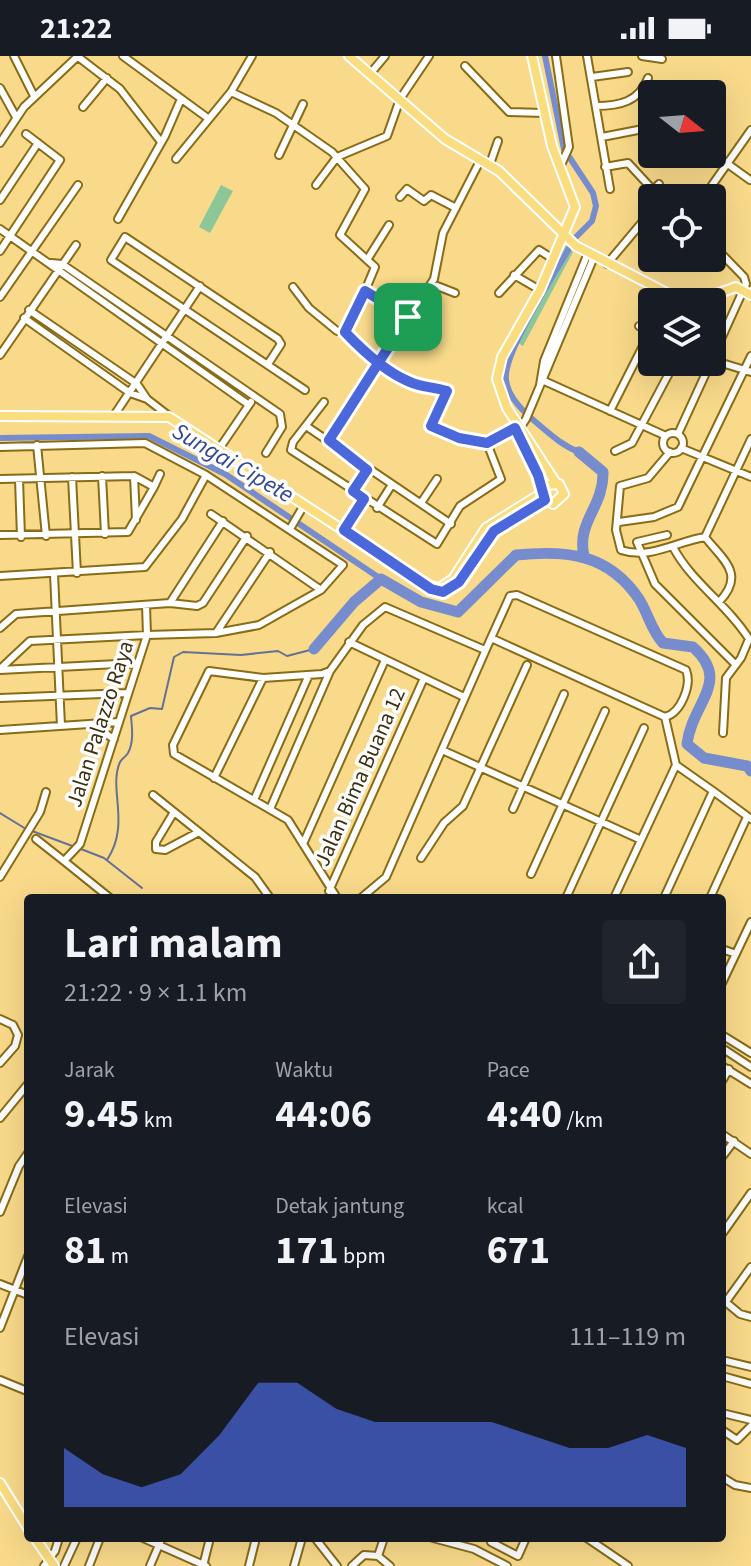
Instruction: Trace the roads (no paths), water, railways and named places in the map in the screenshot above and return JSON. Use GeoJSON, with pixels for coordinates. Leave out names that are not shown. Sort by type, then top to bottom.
{"type":"FeatureCollection","features":[{"type":"Feature","properties":{"kind":"main road"},"geometry":{"type":"LineString","coordinates":[[349,56],[445,139],[485,161],[576,246],[656,288]]}},
{"type":"Feature","properties":{"kind":"main road"},"geometry":{"type":"LineString","coordinates":[[520,424],[544,494],[553,504],[561,500],[564,491],[499,391],[497,373],[502,357],[566,237],[575,205],[563,160],[552,146],[532,56]]}},
{"type":"Feature","properties":{"kind":"main road"},"geometry":{"type":"LineString","coordinates":[[726,290],[748,292]]}},
{"type":"Feature","properties":{"kind":"main road"},"geometry":{"type":"LineString","coordinates":[[0,416],[115,414],[169,417],[302,509],[344,530],[426,585],[439,588],[448,584],[486,528],[544,494],[548,484],[556,483]]}},
{"type":"Feature","properties":{"kind":"main road"},"geometry":{"type":"LineString","coordinates":[[0,1483],[24,1522]]}},
{"type":"Feature","properties":{"kind":"main road"},"geometry":{"type":"LineString","coordinates":[[37,1542],[49,1564]]}},
{"type":"Feature","properties":{"kind":"street"},"geometry":{"type":"LineString","coordinates":[[14,56],[34,96]]}},
{"type":"Feature","properties":{"kind":"street"},"geometry":{"type":"LineString","coordinates":[[0,142],[34,96],[78,56],[120,89],[161,142]]}},
{"type":"Feature","properties":{"kind":"street"},"geometry":{"type":"LineString","coordinates":[[123,56],[209,119]]}},
{"type":"Feature","properties":{"kind":"street"},"geometry":{"type":"LineString","coordinates":[[176,159],[231,92],[252,56]]}},
{"type":"Feature","properties":{"kind":"street"},"geometry":{"type":"LineString","coordinates":[[370,74],[385,56]]}},
{"type":"Feature","properties":{"kind":"street"},"geometry":{"type":"LineString","coordinates":[[316,185],[337,157],[387,136],[400,99],[429,56]]}},
{"type":"Feature","properties":{"kind":"street"},"geometry":{"type":"LineString","coordinates":[[556,56],[569,147],[563,160]]}},
{"type":"Feature","properties":{"kind":"street"},"geometry":{"type":"LineString","coordinates":[[587,56],[610,189]]}},
{"type":"Feature","properties":{"kind":"street"},"geometry":{"type":"LineString","coordinates":[[642,56],[662,59]]}},
{"type":"Feature","properties":{"kind":"street"},"geometry":{"type":"LineString","coordinates":[[465,66],[509,112],[544,113]]}},
{"type":"Feature","properties":{"kind":"street"},"geometry":{"type":"LineString","coordinates":[[592,77],[628,72]]}},
{"type":"Feature","properties":{"kind":"street"},"geometry":{"type":"LineString","coordinates":[[83,107],[107,78]]}},
{"type":"Feature","properties":{"kind":"street"},"geometry":{"type":"LineString","coordinates":[[596,106],[614,106],[633,99],[642,91],[648,78]]}},
{"type":"Feature","properties":{"kind":"street"},"geometry":{"type":"LineString","coordinates":[[0,88],[16,117]]}},
{"type":"Feature","properties":{"kind":"street"},"geometry":{"type":"LineString","coordinates":[[231,92],[270,110],[337,157],[365,189],[340,235],[375,268],[345,331]]}},
{"type":"Feature","properties":{"kind":"street"},"geometry":{"type":"LineString","coordinates":[[118,219],[181,99]]}},
{"type":"Feature","properties":{"kind":"street"},"geometry":{"type":"LineString","coordinates":[[279,155],[295,128],[303,104]]}},
{"type":"Feature","properties":{"kind":"street"},"geometry":{"type":"LineString","coordinates":[[602,137],[638,130]]}},
{"type":"Feature","properties":{"kind":"street"},"geometry":{"type":"LineString","coordinates":[[726,161],[751,130]]}},
{"type":"Feature","properties":{"kind":"street"},"geometry":{"type":"LineString","coordinates":[[0,251],[60,160],[26,134]]}},
{"type":"Feature","properties":{"kind":"street"},"geometry":{"type":"LineString","coordinates":[[743,139],[751,145]]}},
{"type":"Feature","properties":{"kind":"street"},"geometry":{"type":"LineString","coordinates":[[329,440],[432,284],[440,245],[456,208],[498,141]]}},
{"type":"Feature","properties":{"kind":"street"},"geometry":{"type":"LineString","coordinates":[[0,200],[38,143]]}},
{"type":"Feature","properties":{"kind":"street"},"geometry":{"type":"LineString","coordinates":[[605,167],[629,163],[648,184]]}},
{"type":"Feature","properties":{"kind":"street"},"geometry":{"type":"LineString","coordinates":[[726,163],[750,180]]}},
{"type":"Feature","properties":{"kind":"street"},"geometry":{"type":"LineString","coordinates":[[0,297],[78,185]]}},
{"type":"Feature","properties":{"kind":"street"},"geometry":{"type":"LineString","coordinates":[[400,197],[407,189],[424,201],[431,195],[456,208]]}},
{"type":"Feature","properties":{"kind":"street"},"geometry":{"type":"LineString","coordinates":[[367,260],[389,225]]}},
{"type":"Feature","properties":{"kind":"street"},"geometry":{"type":"LineString","coordinates":[[607,264],[638,227]]}},
{"type":"Feature","properties":{"kind":"street"},"geometry":{"type":"LineString","coordinates":[[0,229],[51,263],[56,272],[249,405]]}},
{"type":"Feature","properties":{"kind":"street"},"geometry":{"type":"LineString","coordinates":[[268,364],[281,341],[200,286],[127,237],[110,257],[305,390]]}},
{"type":"Feature","properties":{"kind":"street"},"geometry":{"type":"LineString","coordinates":[[0,355],[76,245]]}},
{"type":"Feature","properties":{"kind":"street"},"geometry":{"type":"LineString","coordinates":[[499,293],[539,250],[553,259]]}},
{"type":"Feature","properties":{"kind":"street"},"geometry":{"type":"LineString","coordinates":[[293,287],[309,308],[337,331],[345,331],[379,364],[415,385],[423,383],[447,390],[431,426],[459,438],[487,443],[520,424],[532,403],[591,255]]}},
{"type":"Feature","properties":{"kind":"street"},"geometry":{"type":"LineString","coordinates":[[726,258],[744,277],[748,292],[726,334]]}},
{"type":"Feature","properties":{"kind":"street"},"geometry":{"type":"LineString","coordinates":[[51,263],[62,264],[168,335],[256,396],[284,420],[266,453]]}},
{"type":"Feature","properties":{"kind":"street"},"geometry":{"type":"LineString","coordinates":[[514,275],[540,290]]}},
{"type":"Feature","properties":{"kind":"street"},"geometry":{"type":"LineString","coordinates":[[432,284],[455,293]]}},
{"type":"Feature","properties":{"kind":"street"},"geometry":{"type":"LineString","coordinates":[[115,414],[200,286]]}},
{"type":"Feature","properties":{"kind":"street"},"geometry":{"type":"LineString","coordinates":[[365,291],[408,317]]}},
{"type":"Feature","properties":{"kind":"street"},"geometry":{"type":"LineString","coordinates":[[29,310],[137,384],[147,399],[169,417]]}},
{"type":"Feature","properties":{"kind":"street"},"geometry":{"type":"LineString","coordinates":[[24,318],[130,393],[147,399]]}},
{"type":"Feature","properties":{"kind":"street"},"geometry":{"type":"LineString","coordinates":[[619,522],[674,511],[748,371],[751,356]]}},
{"type":"Feature","properties":{"kind":"street"},"geometry":{"type":"LineString","coordinates":[[610,411],[638,357]]}},
{"type":"Feature","properties":{"kind":"street"},"geometry":{"type":"LineString","coordinates":[[726,364],[748,371]]}},
{"type":"Feature","properties":{"kind":"street"},"geometry":{"type":"LineString","coordinates":[[615,451],[630,446],[668,376]]}},
{"type":"Feature","properties":{"kind":"street"},"geometry":{"type":"LineString","coordinates":[[678,434],[705,376]]}},
{"type":"Feature","properties":{"kind":"street"},"geometry":{"type":"LineString","coordinates":[[541,381],[642,427],[666,436],[678,434]]}},
{"type":"Feature","properties":{"kind":"street"},"geometry":{"type":"LineString","coordinates":[[219,449],[256,396]]}},
{"type":"Feature","properties":{"kind":"street"},"geometry":{"type":"LineString","coordinates":[[324,402],[290,449],[435,545],[460,506],[501,479],[487,443]]}},
{"type":"Feature","properties":{"kind":"street"},"geometry":{"type":"LineString","coordinates":[[306,426],[451,524]]}},
{"type":"Feature","properties":{"kind":"street"},"geometry":{"type":"LineString","coordinates":[[678,434],[683,442],[681,448]]}},
{"type":"Feature","properties":{"kind":"street"},"geometry":{"type":"LineString","coordinates":[[666,436],[664,445],[670,452]]}},
{"type":"Feature","properties":{"kind":"street"},"geometry":{"type":"LineString","coordinates":[[751,439],[735,469],[705,537],[639,553],[621,550],[616,530],[620,486],[648,478],[670,452],[681,448],[705,456],[735,469],[751,477]]}},
{"type":"Feature","properties":{"kind":"street"},"geometry":{"type":"LineString","coordinates":[[0,447],[145,443],[206,475],[291,527],[343,565],[321,590],[211,514]]}},
{"type":"Feature","properties":{"kind":"street"},"geometry":{"type":"LineString","coordinates":[[40,445],[46,536]]}},
{"type":"Feature","properties":{"kind":"street"},"geometry":{"type":"LineString","coordinates":[[353,491],[367,470]]}},
{"type":"Feature","properties":{"kind":"street"},"geometry":{"type":"LineString","coordinates":[[0,535],[21,537],[128,532],[160,474]]}},
{"type":"Feature","properties":{"kind":"street"},"geometry":{"type":"LineString","coordinates":[[0,576],[145,567],[182,519],[206,475]]}},
{"type":"Feature","properties":{"kind":"street"},"geometry":{"type":"LineString","coordinates":[[102,476],[105,534]]}},
{"type":"Feature","properties":{"kind":"street"},"geometry":{"type":"LineString","coordinates":[[0,479],[134,476],[154,487]]}},
{"type":"Feature","properties":{"kind":"street"},"geometry":{"type":"LineString","coordinates":[[134,476],[136,521]]}},
{"type":"Feature","properties":{"kind":"street"},"geometry":{"type":"LineString","coordinates":[[72,477],[77,573]]}},
{"type":"Feature","properties":{"kind":"street"},"geometry":{"type":"LineString","coordinates":[[19,479],[21,537]]}},
{"type":"Feature","properties":{"kind":"street"},"geometry":{"type":"LineString","coordinates":[[421,503],[437,479]]}},
{"type":"Feature","properties":{"kind":"street"},"geometry":{"type":"LineString","coordinates":[[377,508],[391,486]]}},
{"type":"Feature","properties":{"kind":"street"},"geometry":{"type":"LineString","coordinates":[[344,530],[364,499]]}},
{"type":"Feature","properties":{"kind":"street"},"geometry":{"type":"LineString","coordinates":[[291,527],[302,509]]}},
{"type":"Feature","properties":{"kind":"street"},"geometry":{"type":"LineString","coordinates":[[170,603],[223,521]]}},
{"type":"Feature","properties":{"kind":"street"},"geometry":{"type":"LineString","coordinates":[[667,535],[639,539],[636,546],[655,584],[735,664]]}},
{"type":"Feature","properties":{"kind":"street"},"geometry":{"type":"LineString","coordinates":[[0,628],[12,615],[56,609],[170,603],[197,606],[203,603],[247,536]]}},
{"type":"Feature","properties":{"kind":"street"},"geometry":{"type":"LineString","coordinates":[[705,537],[730,569],[731,586],[719,602]]}},
{"type":"Feature","properties":{"kind":"street"},"geometry":{"type":"LineString","coordinates":[[673,547],[689,571],[749,639],[723,692],[723,733]]}},
{"type":"Feature","properties":{"kind":"street"},"geometry":{"type":"LineString","coordinates":[[216,633],[270,552]]}},
{"type":"Feature","properties":{"kind":"street"},"geometry":{"type":"LineString","coordinates":[[54,574],[61,726]]}},
{"type":"Feature","properties":{"kind":"street","name":"Jalan Palazzo Raya"},"geometry":{"type":"LineString","coordinates":[[64,861],[78,848],[147,635],[216,633],[259,625],[321,590]]}},
{"type":"Feature","properties":{"kind":"street"},"geometry":{"type":"LineString","coordinates":[[366,894],[384,881],[510,596],[524,596],[686,670],[689,681],[677,710],[665,717]]}},
{"type":"Feature","properties":{"kind":"street"},"geometry":{"type":"LineString","coordinates":[[0,670],[28,642],[147,635],[146,605]]}},
{"type":"Feature","properties":{"kind":"street"},"geometry":{"type":"LineString","coordinates":[[270,809],[330,671],[349,642],[385,607],[485,650]]}},
{"type":"Feature","properties":{"kind":"street"},"geometry":{"type":"LineString","coordinates":[[491,638],[665,717]]}},
{"type":"Feature","properties":{"kind":"street"},"geometry":{"type":"LineString","coordinates":[[349,642],[464,697]]}},
{"type":"Feature","properties":{"kind":"street"},"geometry":{"type":"LineString","coordinates":[[303,844],[385,660]]}},
{"type":"Feature","properties":{"kind":"street"},"geometry":{"type":"LineString","coordinates":[[0,670],[137,663]]}},
{"type":"Feature","properties":{"kind":"street"},"geometry":{"type":"LineString","coordinates":[[421,858],[444,823],[463,806],[527,665]]}},
{"type":"Feature","properties":{"kind":"street"},"geometry":{"type":"LineString","coordinates":[[330,671],[308,677],[263,678],[215,671],[204,677],[172,750],[177,757],[288,820],[332,894]]}},
{"type":"Feature","properties":{"kind":"street"},"geometry":{"type":"LineString","coordinates":[[254,800],[308,677]]}},
{"type":"Feature","properties":{"kind":"street"},"geometry":{"type":"LineString","coordinates":[[214,778],[263,678]]}},
{"type":"Feature","properties":{"kind":"street","name":"Jalan Bima Buana 12"},"geometry":{"type":"LineString","coordinates":[[334,894],[424,678]]}},
{"type":"Feature","properties":{"kind":"street"},"geometry":{"type":"LineString","coordinates":[[0,698],[128,693]]}},
{"type":"Feature","properties":{"kind":"street"},"geometry":{"type":"LineString","coordinates":[[513,809],[564,694]]}},
{"type":"Feature","properties":{"kind":"street"},"geometry":{"type":"LineString","coordinates":[[531,874],[605,711]]}},
{"type":"Feature","properties":{"kind":"street"},"geometry":{"type":"LineString","coordinates":[[616,894],[676,765],[665,717]]}},
{"type":"Feature","properties":{"kind":"street"},"geometry":{"type":"LineString","coordinates":[[0,730],[119,722]]}},
{"type":"Feature","properties":{"kind":"street"},"geometry":{"type":"LineString","coordinates":[[90,724],[114,739]]}},
{"type":"Feature","properties":{"kind":"street"},"geometry":{"type":"LineString","coordinates":[[568,894],[644,728]]}},
{"type":"Feature","properties":{"kind":"street"},"geometry":{"type":"LineString","coordinates":[[442,750],[639,839]]}},
{"type":"Feature","properties":{"kind":"street"},"geometry":{"type":"LineString","coordinates":[[676,765],[749,818],[712,894]]}},
{"type":"Feature","properties":{"kind":"street"},"geometry":{"type":"LineString","coordinates":[[666,894],[713,791]]}},
{"type":"Feature","properties":{"kind":"street"},"geometry":{"type":"LineString","coordinates":[[0,877],[40,812],[46,792]]}},
{"type":"Feature","properties":{"kind":"street"},"geometry":{"type":"LineString","coordinates":[[153,795],[255,877],[267,894]]}},
{"type":"Feature","properties":{"kind":"street"},"geometry":{"type":"LineString","coordinates":[[174,812],[156,842],[156,849],[165,850],[197,833]]}},
{"type":"Feature","properties":{"kind":"street"},"geometry":{"type":"LineString","coordinates":[[36,839],[105,894]]}},
{"type":"Feature","properties":{"kind":"street"},"geometry":{"type":"LineString","coordinates":[[726,975],[751,922]]}},
{"type":"Feature","properties":{"kind":"street"},"geometry":{"type":"LineString","coordinates":[[726,950],[736,954]]}},
{"type":"Feature","properties":{"kind":"street"},"geometry":{"type":"LineString","coordinates":[[0,1019],[13,1025],[18,1035],[15,1046],[0,1063]]}},
{"type":"Feature","properties":{"kind":"street"},"geometry":{"type":"LineString","coordinates":[[726,1037],[751,1053]]}},
{"type":"Feature","properties":{"kind":"street"},"geometry":{"type":"LineString","coordinates":[[726,1051],[751,1067]]}},
{"type":"Feature","properties":{"kind":"street"},"geometry":{"type":"LineString","coordinates":[[726,1069],[751,1084]]}},
{"type":"Feature","properties":{"kind":"street"},"geometry":{"type":"LineString","coordinates":[[0,1118],[24,1089]]}},
{"type":"Feature","properties":{"kind":"street"},"geometry":{"type":"LineString","coordinates":[[726,1136],[751,1154]]}},
{"type":"Feature","properties":{"kind":"street"},"geometry":{"type":"LineString","coordinates":[[726,1152],[734,1141]]}},
{"type":"Feature","properties":{"kind":"street"},"geometry":{"type":"LineString","coordinates":[[0,1212],[24,1159]]}},
{"type":"Feature","properties":{"kind":"street"},"geometry":{"type":"LineString","coordinates":[[726,1228],[751,1193]]}},
{"type":"Feature","properties":{"kind":"street"},"geometry":{"type":"LineString","coordinates":[[0,1328],[24,1266]]}},
{"type":"Feature","properties":{"kind":"street"},"geometry":{"type":"LineString","coordinates":[[726,1297],[751,1267]]}},
{"type":"Feature","properties":{"kind":"street"},"geometry":{"type":"LineString","coordinates":[[0,1284],[24,1294]]}},
{"type":"Feature","properties":{"kind":"street"},"geometry":{"type":"LineString","coordinates":[[726,1303],[740,1314],[751,1317]]}},
{"type":"Feature","properties":{"kind":"street"},"geometry":{"type":"LineString","coordinates":[[726,1361],[751,1367]]}},
{"type":"Feature","properties":{"kind":"street"},"geometry":{"type":"LineString","coordinates":[[726,1377],[751,1384]]}},
{"type":"Feature","properties":{"kind":"street"},"geometry":{"type":"LineString","coordinates":[[0,1380],[24,1389]]}},
{"type":"Feature","properties":{"kind":"street"},"geometry":{"type":"LineString","coordinates":[[726,1414],[751,1423],[737,1440],[726,1433]]}},
{"type":"Feature","properties":{"kind":"street"},"geometry":{"type":"LineString","coordinates":[[726,1479],[751,1488]]}},
{"type":"Feature","properties":{"kind":"street"},"geometry":{"type":"LineString","coordinates":[[49,1564],[57,1542]]}},
{"type":"Feature","properties":{"kind":"street"},"geometry":{"type":"LineString","coordinates":[[64,1566],[75,1542]]}},
{"type":"Feature","properties":{"kind":"street"},"geometry":{"type":"LineString","coordinates":[[89,1566],[98,1542]]}},
{"type":"Feature","properties":{"kind":"street"},"geometry":{"type":"LineString","coordinates":[[150,1566],[161,1542],[204,1566],[209,1542]]}},
{"type":"Feature","properties":{"kind":"street"},"geometry":{"type":"LineString","coordinates":[[249,1566],[255,1542]]}},
{"type":"Feature","properties":{"kind":"street"},"geometry":{"type":"LineString","coordinates":[[294,1566],[301,1542]]}},
{"type":"Feature","properties":{"kind":"street"},"geometry":{"type":"LineString","coordinates":[[318,1542],[337,1566]]}},
{"type":"Feature","properties":{"kind":"street"},"geometry":{"type":"LineString","coordinates":[[378,1556],[383,1542]]}},
{"type":"Feature","properties":{"kind":"street"},"geometry":{"type":"LineString","coordinates":[[448,1542],[474,1549],[507,1566]]}},
{"type":"Feature","properties":{"kind":"street"},"geometry":{"type":"LineString","coordinates":[[491,1542],[518,1556],[524,1542]]}},
{"type":"Feature","properties":{"kind":"street"},"geometry":{"type":"LineString","coordinates":[[592,1542],[619,1564],[628,1566]]}},
{"type":"Feature","properties":{"kind":"street"},"geometry":{"type":"LineString","coordinates":[[352,1566],[364,1555],[378,1556],[387,1565]]}},
{"type":"Feature","properties":{"kind":"waterway"},"geometry":{"type":"LineString","coordinates":[[545,56],[564,149],[593,193],[596,206],[592,221],[576,237],[522,330],[507,367],[506,380],[514,399],[533,420],[557,440],[579,452]]}},
{"type":"Feature","properties":{"kind":"waterway","name":"Sungai Cipete"},"geometry":{"type":"LineString","coordinates":[[0,438],[149,436],[225,474],[381,579]]}},
{"type":"Feature","properties":{"kind":"waterway"},"geometry":{"type":"LineString","coordinates":[[579,452],[603,472],[599,495],[584,533],[584,556]]}},
{"type":"Feature","properties":{"kind":"waterway"},"geometry":{"type":"LineString","coordinates":[[314,649],[354,602],[381,579],[421,602],[458,612],[516,555],[552,553],[585,558],[614,572],[627,584],[639,599],[663,643],[693,647],[704,659],[710,682],[690,729],[687,744],[704,758],[747,766],[751,771]]}},
{"type":"Feature","properties":{"kind":"waterway"},"geometry":{"type":"LineString","coordinates":[[107,860],[117,833],[117,772],[131,744],[131,716],[150,708],[162,709],[174,657],[183,652],[241,655],[278,651],[287,656],[314,649]]}},
{"type":"Feature","properties":{"kind":"waterway"},"geometry":{"type":"LineString","coordinates":[[0,813],[26,829]]}},
{"type":"Feature","properties":{"kind":"waterway"},"geometry":{"type":"LineString","coordinates":[[32,831],[75,847]]}},
{"type":"Feature","properties":{"kind":"waterway"},"geometry":{"type":"LineString","coordinates":[[81,849],[104,858],[142,888]]}}]}
